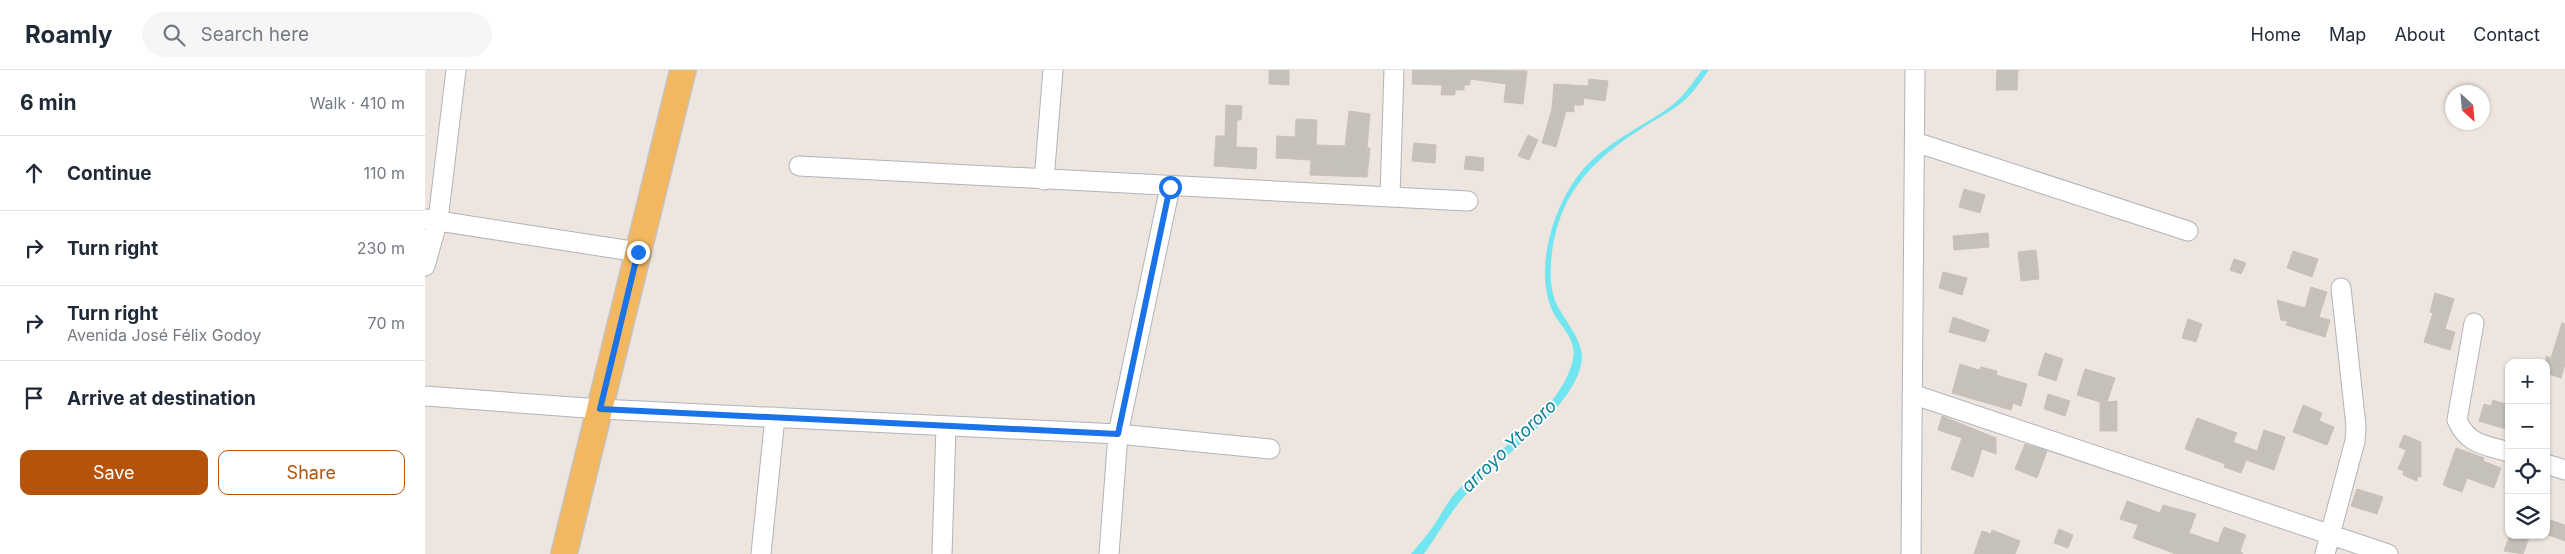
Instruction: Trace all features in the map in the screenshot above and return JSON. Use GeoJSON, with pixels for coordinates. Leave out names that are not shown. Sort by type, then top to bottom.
{"type":"FeatureCollection","features":[{"type":"Feature","properties":{"kind":"main road"},"geometry":{"type":"LineString","coordinates":[[564,554],[683,70]]}},
{"type":"Feature","properties":{"kind":"street"},"geometry":{"type":"LineString","coordinates":[[425,266],[456,70]]}},
{"type":"Feature","properties":{"kind":"street"},"geometry":{"type":"LineString","coordinates":[[1044,180],[1053,70]]}},
{"type":"Feature","properties":{"kind":"street"},"geometry":{"type":"LineString","coordinates":[[1390,196],[1394,70]]}},
{"type":"Feature","properties":{"kind":"street"},"geometry":{"type":"LineString","coordinates":[[1911,554],[1915,70]]}},
{"type":"Feature","properties":{"kind":"street"},"geometry":{"type":"LineString","coordinates":[[1915,142],[2188,231]]}},
{"type":"Feature","properties":{"kind":"street"},"geometry":{"type":"LineString","coordinates":[[799,166],[1170,187],[1468,201]]}},
{"type":"Feature","properties":{"kind":"street"},"geometry":{"type":"LineString","coordinates":[[1109,554],[1118,434],[1170,187]]}},
{"type":"Feature","properties":{"kind":"street"},"geometry":{"type":"LineString","coordinates":[[432,219],[638,252]]}},
{"type":"Feature","properties":{"kind":"street"},"geometry":{"type":"LineString","coordinates":[[2325,554],[2328,534],[2355,442],[2356,426],[2341,288]]}},
{"type":"Feature","properties":{"kind":"street"},"geometry":{"type":"LineString","coordinates":[[2474,323],[2457,420],[2462,432],[2469,440],[2505,451]]}},
{"type":"Feature","properties":{"kind":"street"},"geometry":{"type":"LineString","coordinates":[[1912,394],[2389,554]]}},
{"type":"Feature","properties":{"kind":"street"},"geometry":{"type":"LineString","coordinates":[[425,396],[600,409],[1118,434],[1270,450]]}},
{"type":"Feature","properties":{"kind":"street"},"geometry":{"type":"LineString","coordinates":[[761,554],[775,418]]}},
{"type":"Feature","properties":{"kind":"street"},"geometry":{"type":"LineString","coordinates":[[942,554],[946,426]]}},
{"type":"Feature","properties":{"kind":"street"},"geometry":{"type":"LineString","coordinates":[[2550,465],[2565,470]]}},
{"type":"Feature","properties":{"kind":"water","name":"arroyo Ytororo"},"geometry":{"type":"Polygon","coordinates":[[[1702,70],[1709,70],[1694,91],[1683,102],[1609,152],[1580,182],[1565,206],[1554,241],[1551,282],[1557,305],[1577,338],[1582,352],[1577,377],[1567,394],[1537,428],[1486,474],[1466,495],[1424,554],[1411,554],[1430,531],[1458,490],[1525,430],[1556,396],[1567,378],[1573,359],[1573,346],[1553,312],[1545,281],[1547,248],[1563,199],[1580,173],[1591,161],[1602,151],[1677,101],[1702,70]]]}},
{"type":"Feature","properties":{"kind":"building"},"geometry":{"type":"Polygon","coordinates":[[[1269,70],[1289,70],[1289,85],[1269,84],[1269,70]]]}},
{"type":"Feature","properties":{"kind":"building"},"geometry":{"type":"Polygon","coordinates":[[[1413,70],[1527,71],[1523,104],[1504,102],[1506,84],[1470,79],[1470,85],[1464,85],[1464,90],[1455,90],[1455,95],[1441,95],[1442,85],[1412,84],[1413,70]]]}},
{"type":"Feature","properties":{"kind":"building"},"geometry":{"type":"Polygon","coordinates":[[[1997,70],[2018,70],[2017,90],[1996,90],[1997,70]]]}},
{"type":"Feature","properties":{"kind":"building"},"geometry":{"type":"Polygon","coordinates":[[[1589,79],[1608,81],[1605,101],[1584,98],[1583,105],[1574,105],[1574,112],[1566,111],[1556,147],[1542,143],[1552,109],[1554,84],[1588,86],[1589,79]]]}},
{"type":"Feature","properties":{"kind":"building"},"geometry":{"type":"Polygon","coordinates":[[[1226,105],[1242,106],[1241,120],[1237,120],[1236,147],[1257,148],[1256,169],[1214,166],[1216,136],[1225,136],[1226,105]]]}},
{"type":"Feature","properties":{"kind":"building"},"geometry":{"type":"Polygon","coordinates":[[[1349,111],[1370,114],[1367,148],[1370,148],[1367,177],[1310,175],[1311,160],[1276,158],[1277,136],[1295,137],[1296,119],[1317,120],[1316,145],[1345,146],[1349,111]]]}},
{"type":"Feature","properties":{"kind":"building"},"geometry":{"type":"Polygon","coordinates":[[[1528,135],[1538,140],[1529,160],[1518,156],[1528,135]]]}},
{"type":"Feature","properties":{"kind":"building"},"geometry":{"type":"Polygon","coordinates":[[[1414,143],[1436,145],[1435,163],[1412,161],[1414,143]]]}},
{"type":"Feature","properties":{"kind":"building"},"geometry":{"type":"Polygon","coordinates":[[[1466,156],[1484,158],[1483,171],[1464,169],[1466,156]]]}},
{"type":"Feature","properties":{"kind":"building"},"geometry":{"type":"Polygon","coordinates":[[[1964,189],[1985,195],[1980,213],[1959,207],[1964,189]]]}},
{"type":"Feature","properties":{"kind":"building"},"geometry":{"type":"Polygon","coordinates":[[[1988,233],[1989,247],[1954,250],[1953,236],[1988,233]]]}},
{"type":"Feature","properties":{"kind":"building"},"geometry":{"type":"Polygon","coordinates":[[[2036,250],[2039,279],[2021,281],[2018,252],[2036,250]]]}},
{"type":"Feature","properties":{"kind":"building"},"geometry":{"type":"Polygon","coordinates":[[[2293,251],[2318,259],[2312,277],[2287,268],[2293,251]]]}},
{"type":"Feature","properties":{"kind":"building"},"geometry":{"type":"Polygon","coordinates":[[[2234,259],[2246,263],[2241,274],[2230,270],[2234,259]]]}},
{"type":"Feature","properties":{"kind":"building"},"geometry":{"type":"Polygon","coordinates":[[[1943,272],[1967,278],[1962,295],[1939,288],[1943,272]]]}},
{"type":"Feature","properties":{"kind":"building"},"geometry":{"type":"Polygon","coordinates":[[[2311,287],[2327,292],[2319,317],[2330,320],[2325,337],[2286,325],[2288,321],[2281,320],[2277,300],[2305,308],[2311,287]]]}},
{"type":"Feature","properties":{"kind":"building"},"geometry":{"type":"Polygon","coordinates":[[[2435,293],[2454,299],[2445,329],[2455,332],[2450,350],[2424,342],[2433,313],[2430,312],[2435,293]]]}},
{"type":"Feature","properties":{"kind":"building"},"geometry":{"type":"Polygon","coordinates":[[[1953,317],[1989,330],[1985,342],[1949,332],[1953,317]]]}},
{"type":"Feature","properties":{"kind":"building"},"geometry":{"type":"Polygon","coordinates":[[[2188,319],[2202,324],[2196,342],[2182,338],[2188,319]]]}},
{"type":"Feature","properties":{"kind":"building"},"geometry":{"type":"Polygon","coordinates":[[[2562,323],[2565,324],[2565,364],[2561,378],[2550,374],[2550,359],[2546,359],[2546,356],[2551,358],[2562,323]]]}},
{"type":"Feature","properties":{"kind":"building"},"geometry":{"type":"Polygon","coordinates":[[[2045,353],[2063,359],[2056,381],[2038,375],[2045,353]]]}},
{"type":"Feature","properties":{"kind":"building"},"geometry":{"type":"Polygon","coordinates":[[[1960,364],[1979,370],[1981,367],[1997,371],[1996,375],[2027,384],[2021,406],[2013,403],[2011,410],[1952,393],[1960,364]]]}},
{"type":"Feature","properties":{"kind":"building"},"geometry":{"type":"Polygon","coordinates":[[[2085,369],[2115,378],[2107,402],[2117,401],[2117,431],[2100,431],[2100,402],[2077,395],[2085,369]]]}},
{"type":"Feature","properties":{"kind":"building"},"geometry":{"type":"Polygon","coordinates":[[[2048,394],[2070,401],[2065,416],[2044,409],[2048,394]]]}},
{"type":"Feature","properties":{"kind":"building"},"geometry":{"type":"Polygon","coordinates":[[[2493,400],[2505,404],[2505,429],[2479,421],[2484,404],[2491,406],[2493,400]]]}},
{"type":"Feature","properties":{"kind":"building"},"geometry":{"type":"Polygon","coordinates":[[[2303,405],[2322,413],[2319,421],[2334,427],[2327,445],[2293,432],[2303,405]]]}},
{"type":"Feature","properties":{"kind":"building"},"geometry":{"type":"Polygon","coordinates":[[[1942,416],[1996,438],[1996,454],[1982,449],[1973,477],[1951,469],[1962,438],[1938,430],[1942,416]]]}},
{"type":"Feature","properties":{"kind":"building"},"geometry":{"type":"Polygon","coordinates":[[[2197,418],[2237,433],[2233,442],[2257,451],[2264,430],[2285,437],[2274,470],[2246,460],[2241,473],[2224,467],[2225,464],[2185,449],[2197,418]]]}},
{"type":"Feature","properties":{"kind":"building"},"geometry":{"type":"Polygon","coordinates":[[[2404,435],[2421,442],[2421,477],[2418,476],[2417,481],[2403,475],[2404,471],[2398,469],[2406,450],[2399,447],[2404,435]]]}},
{"type":"Feature","properties":{"kind":"building"},"geometry":{"type":"Polygon","coordinates":[[[2025,444],[2047,451],[2037,478],[2015,469],[2025,444]]]}},
{"type":"Feature","properties":{"kind":"building"},"geometry":{"type":"Polygon","coordinates":[[[2456,448],[2484,458],[2483,461],[2501,468],[2494,488],[2467,478],[2462,492],[2443,485],[2456,448]]]}},
{"type":"Feature","properties":{"kind":"building"},"geometry":{"type":"Polygon","coordinates":[[[2357,489],[2383,497],[2377,514],[2351,506],[2357,489]]]}},
{"type":"Feature","properties":{"kind":"building"},"geometry":{"type":"Polygon","coordinates":[[[2127,501],[2160,513],[2163,505],[2196,514],[2189,533],[2218,543],[2224,527],[2246,535],[2240,551],[2243,554],[2176,554],[2133,538],[2138,525],[2120,519],[2127,501]]]}},
{"type":"Feature","properties":{"kind":"building"},"geometry":{"type":"Polygon","coordinates":[[[2550,520],[2565,525],[2565,541],[2550,535],[2550,520]]]}},
{"type":"Feature","properties":{"kind":"building"},"geometry":{"type":"Polygon","coordinates":[[[2059,529],[2073,535],[2068,548],[2054,543],[2059,529]]]}},
{"type":"Feature","properties":{"kind":"building"},"geometry":{"type":"Polygon","coordinates":[[[1992,530],[2020,541],[2015,554],[1974,554],[1982,531],[1991,534],[1992,530]]]}},
{"type":"Feature","properties":{"kind":"building"},"geometry":{"type":"Polygon","coordinates":[[[2508,539],[2529,539],[2523,554],[2504,551],[2508,539]]]}},
{"type":"Feature","properties":{"kind":"route"},"geometry":{"type":"LineString","coordinates":[[638,252],[600,409],[1118,434],[1170,187]]}}]}
